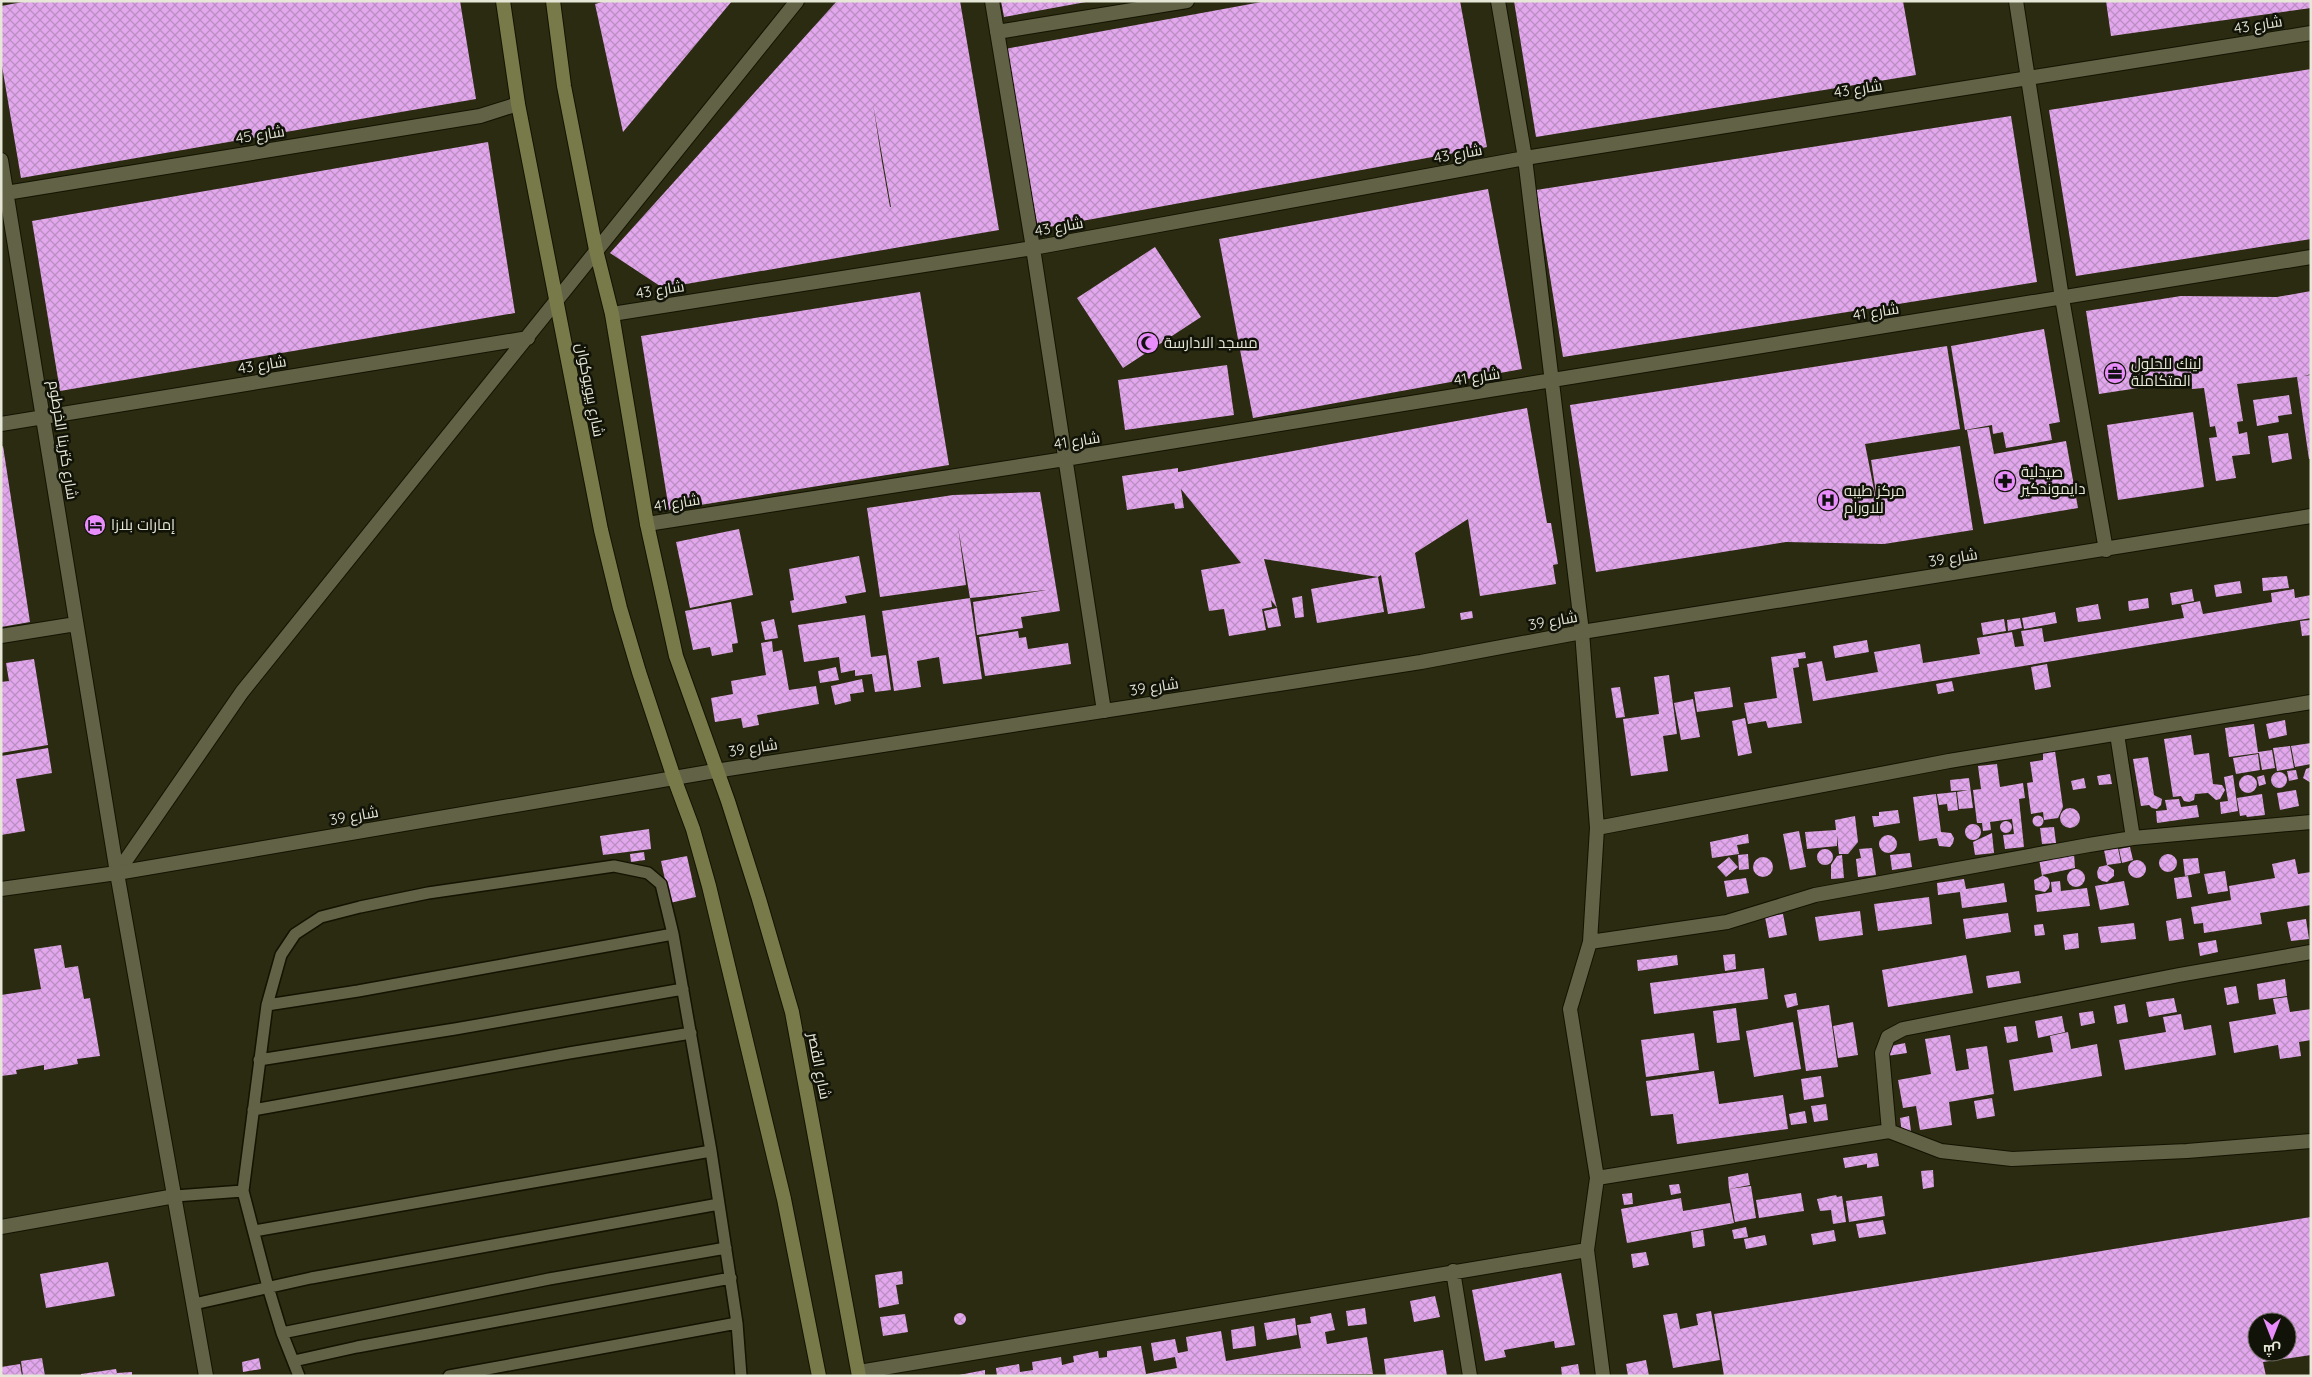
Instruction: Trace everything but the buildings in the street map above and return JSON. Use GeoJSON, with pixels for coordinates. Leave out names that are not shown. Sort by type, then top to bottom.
{"type":"FeatureCollection","features":[{"type":"Feature","properties":{"kind":"main road","name":"شارع بيويوكوان"},"geometry":{"type":"LineString","coordinates":[[503,1],[518,104],[601,530],[620,608],[674,778]]}},
{"type":"Feature","properties":{"kind":"main road"},"geometry":{"type":"LineString","coordinates":[[553,1],[564,86],[596,250],[612,314],[647,524],[676,656],[715,771]]}},
{"type":"Feature","properties":{"kind":"main road","name":"شارع القصر"},"geometry":{"type":"LineString","coordinates":[[715,771],[728,801],[792,1012],[859,1374]]}},
{"type":"Feature","properties":{"kind":"main road"},"geometry":{"type":"LineString","coordinates":[[674,778],[693,829],[709,886],[749,1047],[784,1199],[819,1376]]}},
{"type":"Feature","properties":{"kind":"street"},"geometry":{"type":"LineString","coordinates":[[117,873],[242,692],[797,1]]}},
{"type":"Feature","properties":{"kind":"street"},"geometry":{"type":"LineString","coordinates":[[992,1],[1033,248],[1104,711]]}},
{"type":"Feature","properties":{"kind":"street"},"geometry":{"type":"LineString","coordinates":[[997,32],[1187,1]]}},
{"type":"Feature","properties":{"kind":"street"},"geometry":{"type":"LineString","coordinates":[[1498,1],[1525,158],[1553,381],[1582,632],[1597,828],[1590,942],[1570,1009],[1597,1178],[1586,1250],[1603,1376]]}},
{"type":"Feature","properties":{"kind":"street"},"geometry":{"type":"LineString","coordinates":[[2016,1],[2062,298],[2106,550]]}},
{"type":"Feature","properties":{"kind":"street","name":"شارع 43"},"geometry":{"type":"LineString","coordinates":[[612,314],[1033,248],[1525,158],[2311,33]]}},
{"type":"Feature","properties":{"kind":"street","name":"شارع 45"},"geometry":{"type":"LineString","coordinates":[[6,193],[480,116],[518,104]]}},
{"type":"Feature","properties":{"kind":"street","name":"شارع كترينا الخرطوم"},"geometry":{"type":"LineString","coordinates":[[1,160],[117,873],[206,1376]]}},
{"type":"Feature","properties":{"kind":"street","name":"شارع 41"},"geometry":{"type":"LineString","coordinates":[[647,524],[1065,460],[2311,257]]}},
{"type":"Feature","properties":{"kind":"street","name":"شارع 43"},"geometry":{"type":"LineString","coordinates":[[1,424],[528,338]]}},
{"type":"Feature","properties":{"kind":"street","name":"شارع 39"},"geometry":{"type":"LineString","coordinates":[[1,889],[117,873],[715,771],[1421,662],[1582,632],[2311,516]]}},
{"type":"Feature","properties":{"kind":"street"},"geometry":{"type":"LineString","coordinates":[[1,636],[76,624]]}},
{"type":"Feature","properties":{"kind":"street"},"geometry":{"type":"LineString","coordinates":[[1597,828],[1948,761],[2311,702]]}},
{"type":"Feature","properties":{"kind":"street"},"geometry":{"type":"LineString","coordinates":[[2117,734],[2134,838]]}},
{"type":"Feature","properties":{"kind":"street"},"geometry":{"type":"LineString","coordinates":[[1590,942],[1727,922],[1815,895],[1926,876],[2023,856],[2134,838],[2311,822]]}},
{"type":"Feature","properties":{"kind":"street"},"geometry":{"type":"LineString","coordinates":[[1889,1131],[1882,1053],[1888,1037],[1903,1029],[2179,975],[2311,952]]}},
{"type":"Feature","properties":{"kind":"street"},"geometry":{"type":"LineString","coordinates":[[1597,1178],[1889,1131],[1941,1152],[2012,1159],[2187,1151],[2311,1140]]}},
{"type":"Feature","properties":{"kind":"street"},"geometry":{"type":"LineString","coordinates":[[1,1228],[175,1196]]}},
{"type":"Feature","properties":{"kind":"street"},"geometry":{"type":"LineString","coordinates":[[859,1374],[1586,1250]]}},
{"type":"Feature","properties":{"kind":"street"},"geometry":{"type":"LineString","coordinates":[[1454,1271],[1470,1376]]}},
{"type":"Feature","properties":{"kind":"lane"},"geometry":{"type":"LineString","coordinates":[[299,1376],[282,1333],[243,1191],[247,1172],[267,1005],[281,955],[295,934],[320,917],[428,893],[614,866],[648,873],[661,884],[673,934],[711,1151],[738,1323],[741,1376]]}},
{"type":"Feature","properties":{"kind":"lane"},"geometry":{"type":"LineString","coordinates":[[267,1005],[358,991],[673,934]]}},
{"type":"Feature","properties":{"kind":"lane"},"geometry":{"type":"LineString","coordinates":[[259,1060],[455,1029],[683,988]]}},
{"type":"Feature","properties":{"kind":"lane"},"geometry":{"type":"LineString","coordinates":[[253,1110],[691,1033]]}},
{"type":"Feature","properties":{"kind":"lane"},"geometry":{"type":"LineString","coordinates":[[254,1231],[711,1151]]}},
{"type":"Feature","properties":{"kind":"lane"},"geometry":{"type":"LineString","coordinates":[[175,1196],[243,1191]]}},
{"type":"Feature","properties":{"kind":"lane"},"geometry":{"type":"LineString","coordinates":[[194,1304],[268,1286],[719,1204]]}},
{"type":"Feature","properties":{"kind":"lane"},"geometry":{"type":"LineString","coordinates":[[282,1333],[548,1279],[726,1248]]}},
{"type":"Feature","properties":{"kind":"lane"},"geometry":{"type":"LineString","coordinates":[[294,1361],[357,1347],[731,1278]]}},
{"type":"Feature","properties":{"kind":"lane"},"geometry":{"type":"LineString","coordinates":[[449,1376],[738,1323]]}},
{"type":"Feature","properties":{"kind":"place","name":"مسجد الادارسة"},"geometry":{"type":"Point","coordinates":[1148,343]}},
{"type":"Feature","properties":{"kind":"place","name":"لينك للحلول المتكاملة"},"geometry":{"type":"Point","coordinates":[2115,373]}},
{"type":"Feature","properties":{"kind":"place","name":"صيدلية دايموندكير"},"geometry":{"type":"Point","coordinates":[2005,481]}},
{"type":"Feature","properties":{"kind":"place","name":"مركز طيبه للاورام"},"geometry":{"type":"Point","coordinates":[1828,500]}},
{"type":"Feature","properties":{"kind":"place","name":"إمارات بلازا"},"geometry":{"type":"Point","coordinates":[95,525]}}]}
